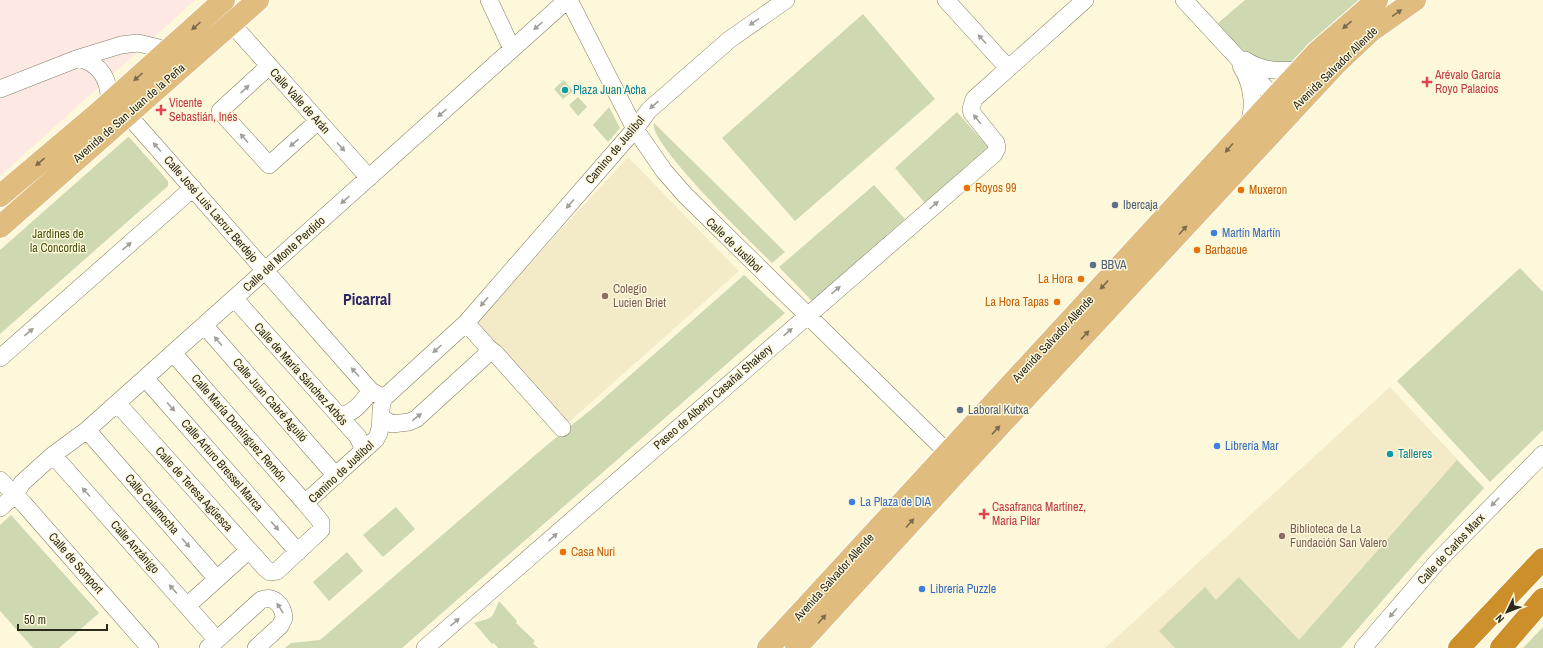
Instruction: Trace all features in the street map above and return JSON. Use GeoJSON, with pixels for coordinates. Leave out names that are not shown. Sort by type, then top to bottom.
{"type":"FeatureCollection","features":[{"type":"Feature","properties":{"kind":"highway"},"geometry":{"type":"LineString","coordinates":[[1459,648],[1543,559]]}},
{"type":"Feature","properties":{"kind":"highway"},"geometry":{"type":"LineString","coordinates":[[1501,647],[1543,600]]}},
{"type":"Feature","properties":{"kind":"highway"},"geometry":{"type":"LineString","coordinates":[[1501,647],[1543,610]]}},
{"type":"Feature","properties":{"kind":"main road","name":"Avenida de San Juan de la Peña"},"geometry":{"type":"LineString","coordinates":[[0,196],[103,108],[224,0]]}},
{"type":"Feature","properties":{"kind":"main road","name":"Avenida de San Juan de la Peña"},"geometry":{"type":"LineString","coordinates":[[0,227],[258,0]]}},
{"type":"Feature","properties":{"kind":"main road","name":"Avenida Salvador Allende"},"geometry":{"type":"LineString","coordinates":[[768,648],[1159,226],[1301,70],[1337,34],[1377,0]]}},
{"type":"Feature","properties":{"kind":"main road","name":"Avenida Salvador Allende"},"geometry":{"type":"LineString","coordinates":[[796,648],[969,458],[1337,63],[1371,31],[1416,0]]}},
{"type":"Feature","properties":{"kind":"street"},"geometry":{"type":"LineString","coordinates":[[489,0],[512,50]]}},
{"type":"Feature","properties":{"kind":"street","name":"Calle del Monte Perdido"},"geometry":{"type":"LineString","coordinates":[[0,508],[15,495],[22,484],[53,456],[87,430],[568,0]]}},
{"type":"Feature","properties":{"kind":"street","name":"Calle de Juslibol"},"geometry":{"type":"LineString","coordinates":[[568,0],[635,129],[664,171],[685,195],[806,316],[948,453]]}},
{"type":"Feature","properties":{"kind":"street","name":"Camino de Juslibol"},"geometry":{"type":"LineString","coordinates":[[339,416],[346,415],[377,394],[466,323],[635,129],[649,110],[747,26],[786,0]]}},
{"type":"Feature","properties":{"kind":"street"},"geometry":{"type":"LineString","coordinates":[[946,0],[1008,68],[1085,0]]}},
{"type":"Feature","properties":{"kind":"street"},"geometry":{"type":"LineString","coordinates":[[1184,0],[1275,99]]}},
{"type":"Feature","properties":{"kind":"street","name":"Calle Valle de Arán"},"geometry":{"type":"LineString","coordinates":[[231,23],[369,178]]}},
{"type":"Feature","properties":{"kind":"street"},"geometry":{"type":"LineString","coordinates":[[0,89],[79,58],[129,43],[138,43],[167,51],[198,53]]}},
{"type":"Feature","properties":{"kind":"street"},"geometry":{"type":"LineString","coordinates":[[1234,54],[1255,67],[1266,70],[1301,70]]}},
{"type":"Feature","properties":{"kind":"street"},"geometry":{"type":"LineString","coordinates":[[1234,54],[1245,72],[1251,92],[1251,116],[1243,132]]}},
{"type":"Feature","properties":{"kind":"street"},"geometry":{"type":"LineString","coordinates":[[79,58],[88,60],[102,73],[108,84],[103,108]]}},
{"type":"Feature","properties":{"kind":"street"},"geometry":{"type":"LineString","coordinates":[[269,66],[220,111],[269,165],[318,121]]}},
{"type":"Feature","properties":{"kind":"street","name":"Paseo de Alberto Casañal Shakery"},"geometry":{"type":"LineString","coordinates":[[425,648],[994,154],[997,145],[972,114],[971,109],[974,99],[1008,68]]}},
{"type":"Feature","properties":{"kind":"street","name":"Avenida Salvador Allende"},"geometry":{"type":"LineString","coordinates":[[1275,99],[1277,126]]}},
{"type":"Feature","properties":{"kind":"street","name":"Calle José Luis Lacruz Berdejo"},"geometry":{"type":"LineString","coordinates":[[103,108],[116,108],[128,115],[265,271],[377,394]]}},
{"type":"Feature","properties":{"kind":"street"},"geometry":{"type":"LineString","coordinates":[[0,358],[193,188]]}},
{"type":"Feature","properties":{"kind":"street"},"geometry":{"type":"LineString","coordinates":[[1159,226],[1162,240],[1167,247]]}},
{"type":"Feature","properties":{"kind":"street","name":"Calle de María Sánchez Arbós"},"geometry":{"type":"LineString","coordinates":[[234,298],[360,441],[362,452]]}},
{"type":"Feature","properties":{"kind":"street"},"geometry":{"type":"LineString","coordinates":[[466,323],[562,428]]}},
{"type":"Feature","properties":{"kind":"street","name":"Calle Juan Cabré Aguiló"},"geometry":{"type":"LineString","coordinates":[[204,325],[336,476]]}},
{"type":"Feature","properties":{"kind":"street"},"geometry":{"type":"LineString","coordinates":[[382,418],[392,424],[413,421],[484,357],[487,353],[487,347]]}},
{"type":"Feature","properties":{"kind":"street","name":"Calle María Domínguez Remón"},"geometry":{"type":"LineString","coordinates":[[173,353],[305,503]]}},
{"type":"Feature","properties":{"kind":"street","name":"Calle Arturo Bressel Marca"},"geometry":{"type":"LineString","coordinates":[[145,378],[298,552]]}},
{"type":"Feature","properties":{"kind":"street","name":"Camino de Juslibol"},"geometry":{"type":"LineString","coordinates":[[273,572],[280,569],[320,532],[322,527],[321,522],[305,503],[362,452],[378,435],[382,427],[382,418],[377,394]]}},
{"type":"Feature","properties":{"kind":"street","name":"Calle de Teresa Agüesca"},"geometry":{"type":"LineString","coordinates":[[117,403],[268,571],[273,572]]}},
{"type":"Feature","properties":{"kind":"street","name":"Calle Calamocha"},"geometry":{"type":"LineString","coordinates":[[87,430],[217,579]]}},
{"type":"Feature","properties":{"kind":"street"},"geometry":{"type":"LineString","coordinates":[[948,453],[969,458]]}},
{"type":"Feature","properties":{"kind":"street","name":"Calle de Carlos Marx"},"geometry":{"type":"LineString","coordinates":[[1363,648],[1438,562],[1543,454]]}},
{"type":"Feature","properties":{"kind":"street","name":"Calle Anzánigo"},"geometry":{"type":"LineString","coordinates":[[53,456],[188,606],[212,644]]}},
{"type":"Feature","properties":{"kind":"street","name":"Calle de Somport"},"geometry":{"type":"LineString","coordinates":[[0,480],[150,648]]}},
{"type":"Feature","properties":{"kind":"street"},"geometry":{"type":"LineString","coordinates":[[188,606],[249,550]]}},
{"type":"Feature","properties":{"kind":"street"},"geometry":{"type":"LineString","coordinates":[[212,644],[261,600],[267,598],[277,602],[282,607],[284,618],[280,626],[261,643]]}},
{"type":"Feature","properties":{"kind":"shaded area"},"geometry":{"type":"Polygon","coordinates":[[[0,0],[195,0],[0,176],[0,0]]]}},
{"type":"Feature","properties":{"kind":"shaded area","name":"Colegio Lucien Briet"},"geometry":{"type":"Polygon","coordinates":[[[628,157],[739,271],[568,423],[476,322],[628,157]]]}},
{"type":"Feature","properties":{"kind":"shaded area"},"geometry":{"type":"Polygon","coordinates":[[[1390,387],[1484,488],[1384,597],[1340,648],[1105,648],[1390,387]]]}},
{"type":"Feature","properties":{"kind":"green space"},"geometry":{"type":"Polygon","coordinates":[[[1245,0],[1360,0],[1315,44],[1297,59],[1285,64],[1277,64],[1256,60],[1245,52],[1218,23],[1245,0]]]}},
{"type":"Feature","properties":{"kind":"green space"},"geometry":{"type":"Polygon","coordinates":[[[863,14],[935,99],[795,221],[722,138],[863,14]]]}},
{"type":"Feature","properties":{"kind":"green space"},"geometry":{"type":"Polygon","coordinates":[[[564,80],[573,91],[563,99],[554,89],[564,80]]]}},
{"type":"Feature","properties":{"kind":"green space"},"geometry":{"type":"Polygon","coordinates":[[[578,97],[587,107],[578,116],[569,105],[578,97]]]}},
{"type":"Feature","properties":{"kind":"green space"},"geometry":{"type":"Polygon","coordinates":[[[609,107],[620,128],[608,142],[593,125],[609,107]]]}},
{"type":"Feature","properties":{"kind":"green space"},"geometry":{"type":"Polygon","coordinates":[[[957,112],[988,147],[925,203],[895,168],[957,112]]]}},
{"type":"Feature","properties":{"kind":"green space"},"geometry":{"type":"Polygon","coordinates":[[[654,123],[785,252],[772,263],[725,216],[684,171],[656,134],[654,123]]]}},
{"type":"Feature","properties":{"kind":"green space","name":"Jardines de la Concordia"},"geometry":{"type":"Polygon","coordinates":[[[128,137],[168,181],[168,186],[0,334],[0,250],[128,137]]]}},
{"type":"Feature","properties":{"kind":"green space"},"geometry":{"type":"Polygon","coordinates":[[[874,185],[905,219],[812,301],[779,267],[874,185]]]}},
{"type":"Feature","properties":{"kind":"green space"},"geometry":{"type":"Polygon","coordinates":[[[1520,268],[1543,292],[1543,430],[1490,482],[1397,381],[1520,268]]]}},
{"type":"Feature","properties":{"kind":"green space"},"geometry":{"type":"Polygon","coordinates":[[[744,275],[785,313],[402,648],[285,648],[291,643],[320,640],[547,445],[593,408],[744,275]]]}},
{"type":"Feature","properties":{"kind":"green space"},"geometry":{"type":"Polygon","coordinates":[[[1457,460],[1484,488],[1423,554],[1341,648],[1175,648],[1159,631],[1205,587],[1216,600],[1239,577],[1299,640],[1457,460]]]}},
{"type":"Feature","properties":{"kind":"green space"},"geometry":{"type":"Polygon","coordinates":[[[396,507],[415,529],[383,557],[363,535],[396,507]]]}},
{"type":"Feature","properties":{"kind":"green space"},"geometry":{"type":"Polygon","coordinates":[[[11,515],[99,613],[59,648],[33,648],[0,611],[0,525],[11,515]]]}},
{"type":"Feature","properties":{"kind":"green space"},"geometry":{"type":"Polygon","coordinates":[[[347,552],[363,571],[329,601],[313,582],[347,552]]]}},
{"type":"Feature","properties":{"kind":"green space"},"geometry":{"type":"Polygon","coordinates":[[[499,601],[517,621],[516,623],[535,641],[533,643],[538,648],[498,648],[494,643],[492,644],[474,623],[491,617],[495,612],[499,601]]]}},
{"type":"Feature","properties":{"kind":"green space"},"geometry":{"type":"Polygon","coordinates":[[[1543,627],[1543,648],[1523,648],[1543,627]]]}},
{"type":"Feature","properties":{"kind":"place","name":"Arévalo García Royo Palacios"},"geometry":{"type":"Point","coordinates":[1427,82]}},
{"type":"Feature","properties":{"kind":"place","name":"Plaza Juan Acha"},"geometry":{"type":"Point","coordinates":[565,90]}},
{"type":"Feature","properties":{"kind":"place","name":"Vicente Sebastián, Inés"},"geometry":{"type":"Point","coordinates":[161,110]}},
{"type":"Feature","properties":{"kind":"place","name":"Royos 99"},"geometry":{"type":"Point","coordinates":[967,188]}},
{"type":"Feature","properties":{"kind":"place","name":"Muxeron"},"geometry":{"type":"Point","coordinates":[1241,190]}},
{"type":"Feature","properties":{"kind":"place","name":"Ibercaja"},"geometry":{"type":"Point","coordinates":[1115,205]}},
{"type":"Feature","properties":{"kind":"place","name":"Martín Martín"},"geometry":{"type":"Point","coordinates":[1214,233]}},
{"type":"Feature","properties":{"kind":"place","name":"Barbacue"},"geometry":{"type":"Point","coordinates":[1197,250]}},
{"type":"Feature","properties":{"kind":"place","name":"BBVA"},"geometry":{"type":"Point","coordinates":[1093,265]}},
{"type":"Feature","properties":{"kind":"place","name":"La Hora"},"geometry":{"type":"Point","coordinates":[1081,279]}},
{"type":"Feature","properties":{"kind":"place","name":"Colegio Lucien Briet"},"geometry":{"type":"Point","coordinates":[605,296]}},
{"type":"Feature","properties":{"kind":"place","name":"La Hora Tapas"},"geometry":{"type":"Point","coordinates":[1057,302]}},
{"type":"Feature","properties":{"kind":"place","name":"Laboral Kutxa"},"geometry":{"type":"Point","coordinates":[960,410]}},
{"type":"Feature","properties":{"kind":"place","name":"Librería Mar"},"geometry":{"type":"Point","coordinates":[1217,446]}},
{"type":"Feature","properties":{"kind":"place","name":"Talleres"},"geometry":{"type":"Point","coordinates":[1390,454]}},
{"type":"Feature","properties":{"kind":"place","name":"La Plaza de DIA"},"geometry":{"type":"Point","coordinates":[852,502]}},
{"type":"Feature","properties":{"kind":"place","name":"Casafranca Martínez, Maria Pilar"},"geometry":{"type":"Point","coordinates":[984,514]}},
{"type":"Feature","properties":{"kind":"place","name":"Biblioteca de La Fundación San Valero"},"geometry":{"type":"Point","coordinates":[1282,536]}},
{"type":"Feature","properties":{"kind":"place","name":"Casa Nuri"},"geometry":{"type":"Point","coordinates":[563,552]}},
{"type":"Feature","properties":{"kind":"place","name":"Librería Puzzle"},"geometry":{"type":"Point","coordinates":[922,589]}},
{"type":"Feature","properties":{"kind":"district","name":"Picarral"},"geometry":{"type":"Point","coordinates":[367,299]}}]}
